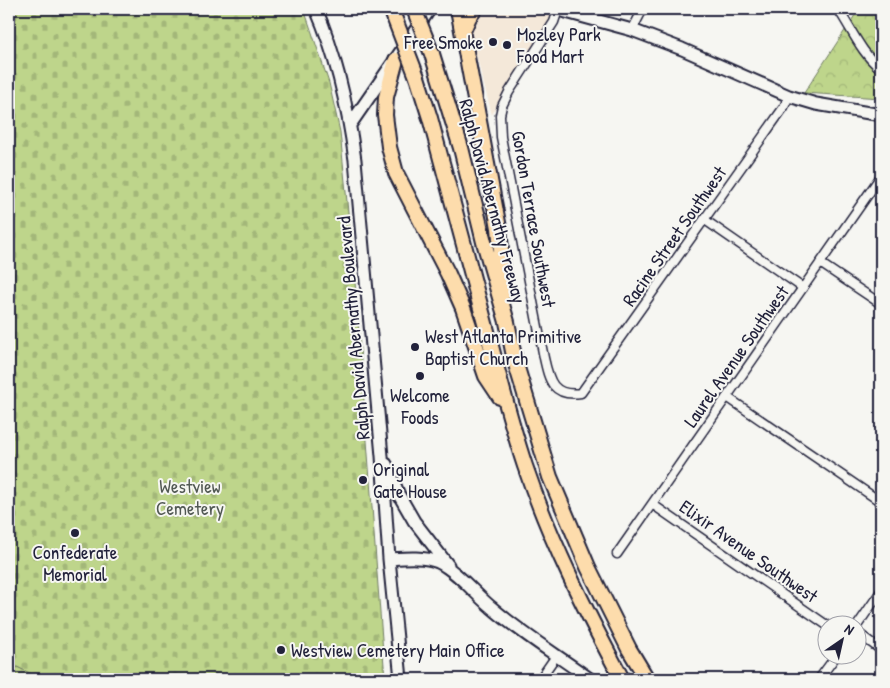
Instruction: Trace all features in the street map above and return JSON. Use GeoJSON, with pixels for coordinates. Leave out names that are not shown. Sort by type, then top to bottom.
{"type":"FeatureCollection","features":[{"type":"Feature","properties":{"kind":"highway","name":"Ralph David Abernathy Freeway"},"geometry":{"type":"LineString","coordinates":[[391,9],[417,77],[430,118],[507,408],[525,466],[550,532],[588,617],[622,679]]}},
{"type":"Feature","properties":{"kind":"highway"},"geometry":{"type":"LineString","coordinates":[[458,9],[500,228],[507,322]]}},
{"type":"Feature","properties":{"kind":"highway"},"geometry":{"type":"LineString","coordinates":[[463,32],[469,17],[476,9]]}},
{"type":"Feature","properties":{"kind":"highway","name":"Ralph David Abernathy Freeway"},"geometry":{"type":"LineString","coordinates":[[425,10],[432,54],[461,148],[484,242],[507,322],[515,361],[550,477],[600,593],[647,679]]}},
{"type":"Feature","properties":{"kind":"highway"},"geometry":{"type":"LineString","coordinates":[[396,60],[386,97],[385,115],[389,147],[396,172],[448,274],[486,376],[507,408]]}},
{"type":"Feature","properties":{"kind":"main road","name":"Ralph David Abernathy Boulevard"},"geometry":{"type":"LineString","coordinates":[[316,9],[324,27],[336,66],[350,126],[355,160],[401,679]]}},
{"type":"Feature","properties":{"kind":"main road"},"geometry":{"type":"LineString","coordinates":[[557,9],[632,30],[682,49],[789,96],[816,104],[881,115]]}},
{"type":"Feature","properties":{"kind":"main road"},"geometry":{"type":"LineString","coordinates":[[350,126],[396,60],[425,10]]}},
{"type":"Feature","properties":{"kind":"main road"},"geometry":{"type":"LineString","coordinates":[[382,456],[414,521],[453,573]]}},
{"type":"Feature","properties":{"kind":"main road"},"geometry":{"type":"LineString","coordinates":[[386,508],[404,503]]}},
{"type":"Feature","properties":{"kind":"main road"},"geometry":{"type":"LineString","coordinates":[[389,558],[428,559],[439,562],[491,608],[590,679]]}},
{"type":"Feature","properties":{"kind":"street","name":"Gordon Terrace Southwest"},"geometry":{"type":"LineString","coordinates":[[557,9],[554,22],[502,106],[500,115],[501,137],[548,373],[556,389],[564,393],[581,393]]}},
{"type":"Feature","properties":{"kind":"street"},"geometry":{"type":"LineString","coordinates":[[632,30],[643,9]]}},
{"type":"Feature","properties":{"kind":"street"},"geometry":{"type":"LineString","coordinates":[[838,9],[860,48],[881,69]]}},
{"type":"Feature","properties":{"kind":"street","name":"Racine Street Southwest"},"geometry":{"type":"LineString","coordinates":[[581,393],[705,220],[789,96]]}},
{"type":"Feature","properties":{"kind":"street","name":"Laurel Avenue Southwest"},"geometry":{"type":"LineString","coordinates":[[617,554],[881,176]]}},
{"type":"Feature","properties":{"kind":"street"},"geometry":{"type":"LineString","coordinates":[[705,220],[803,288]]}},
{"type":"Feature","properties":{"kind":"street"},"geometry":{"type":"LineString","coordinates":[[820,263],[881,304]]}},
{"type":"Feature","properties":{"kind":"street"},"geometry":{"type":"LineString","coordinates":[[727,396],[881,502]]}},
{"type":"Feature","properties":{"kind":"street","name":"Elixir Avenue Southwest"},"geometry":{"type":"LineString","coordinates":[[652,504],[818,619]]}},
{"type":"Feature","properties":{"kind":"street"},"geometry":{"type":"LineString","coordinates":[[864,616],[881,591]]}},
{"type":"Feature","properties":{"kind":"street"},"geometry":{"type":"LineString","coordinates":[[868,640],[881,650]]}},
{"type":"Feature","properties":{"kind":"street"},"geometry":{"type":"LineString","coordinates":[[540,679],[556,656]]}},
{"type":"Feature","properties":{"kind":"street"},"geometry":{"type":"LineString","coordinates":[[819,679],[829,666]]}},
{"type":"Feature","properties":{"kind":"shaded area"},"geometry":{"type":"Polygon","coordinates":[[[464,9],[555,9],[551,19],[505,90],[492,115],[464,9]]]}},
{"type":"Feature","properties":{"kind":"green space","name":"Westview Cemetery"},"geometry":{"type":"Polygon","coordinates":[[[9,9],[304,9],[329,83],[340,132],[355,282],[385,679],[42,679],[9,663],[9,9]]]}},
{"type":"Feature","properties":{"kind":"green space"},"geometry":{"type":"Polygon","coordinates":[[[859,9],[881,9],[881,98],[804,93],[859,9]]]}},
{"type":"Feature","properties":{"kind":"green space"},"geometry":{"type":"Polygon","coordinates":[[[9,663],[42,679],[9,679],[9,663]]]}},
{"type":"Feature","properties":{"kind":"place","name":"Free Smoke"},"geometry":{"type":"Point","coordinates":[493,42]}},
{"type":"Feature","properties":{"kind":"place","name":"Mozley Park Food Mart"},"geometry":{"type":"Point","coordinates":[507,45]}},
{"type":"Feature","properties":{"kind":"place","name":"West Atlanta Primitive Baptist Church"},"geometry":{"type":"Point","coordinates":[415,347]}},
{"type":"Feature","properties":{"kind":"place","name":"Welcome Foods"},"geometry":{"type":"Point","coordinates":[420,376]}},
{"type":"Feature","properties":{"kind":"place","name":"Original Gate House"},"geometry":{"type":"Point","coordinates":[363,480]}},
{"type":"Feature","properties":{"kind":"place","name":"Confederate Memorial"},"geometry":{"type":"Point","coordinates":[75,533]}},
{"type":"Feature","properties":{"kind":"place","name":"Westview Cemetery Main Office"},"geometry":{"type":"Point","coordinates":[281,650]}}]}
